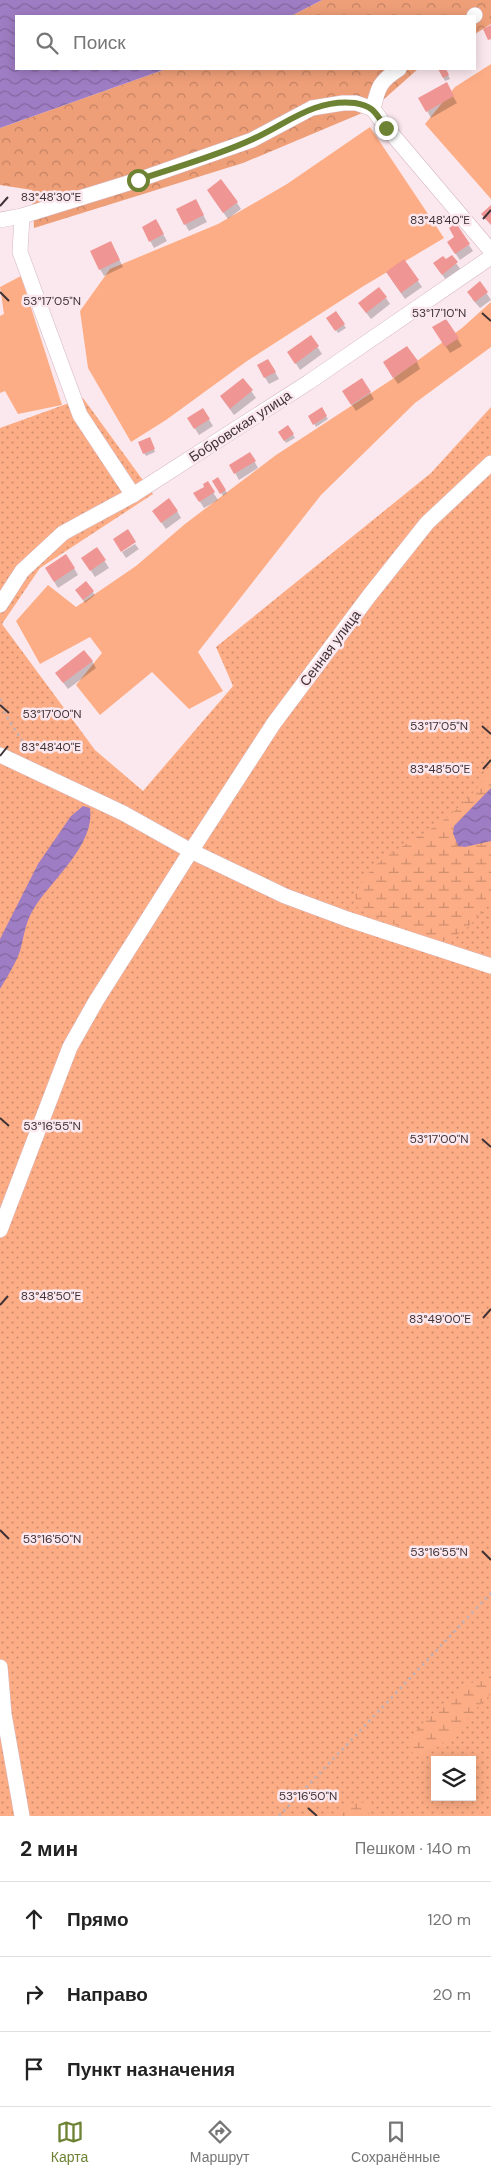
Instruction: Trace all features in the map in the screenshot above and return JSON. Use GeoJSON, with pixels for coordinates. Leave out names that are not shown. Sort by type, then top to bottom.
{"type":"FeatureCollection","features":[{"type":"Feature","properties":{"kind":"street"},"geometry":{"type":"LineString","coordinates":[[373,108],[378,88],[386,77],[397,70]]}},
{"type":"Feature","properties":{"kind":"street"},"geometry":{"type":"LineString","coordinates":[[0,220],[22,216],[138,180],[252,140],[312,108],[343,102],[356,103],[373,108],[386,128],[491,251]]}},
{"type":"Feature","properties":{"kind":"street"},"geometry":{"type":"LineString","coordinates":[[22,216],[20,252],[80,416],[133,495]]}},
{"type":"Feature","properties":{"kind":"street","name":"Бобровская улица"},"geometry":{"type":"LineString","coordinates":[[0,605],[22,571],[44,548],[63,533],[133,495],[309,382],[491,257]]}},
{"type":"Feature","properties":{"kind":"street","name":"Сенная улица"},"geometry":{"type":"LineString","coordinates":[[0,1230],[70,1047],[96,1001],[191,851],[274,723],[369,596],[427,523],[491,463]]}},
{"type":"Feature","properties":{"kind":"street"},"geometry":{"type":"LineString","coordinates":[[0,756],[123,813],[191,851],[285,896],[347,919],[491,966]]}},
{"type":"Feature","properties":{"kind":"street"},"geometry":{"type":"LineString","coordinates":[[0,1667],[4,1714],[22,1816]]}},
{"type":"Feature","properties":{"kind":"path"},"geometry":{"type":"LineString","coordinates":[[0,700],[5,714],[44,776]]}},
{"type":"Feature","properties":{"kind":"path"},"geometry":{"type":"LineString","coordinates":[[280,1816],[491,1592]]}},
{"type":"Feature","properties":{"kind":"green space"},"geometry":{"type":"Polygon","coordinates":[[[322,0],[491,0],[491,24],[476,33],[476,15],[293,15],[322,0]]]}},
{"type":"Feature","properties":{"kind":"green space"},"geometry":{"type":"Polygon","coordinates":[[[491,64],[491,199],[425,124],[455,87],[491,64]]]}},
{"type":"Feature","properties":{"kind":"green space"},"geometry":{"type":"Polygon","coordinates":[[[163,70],[417,70],[374,108],[243,163],[34,228],[32,190],[0,185],[0,128],[163,70]]]}},
{"type":"Feature","properties":{"kind":"green space"},"geometry":{"type":"Polygon","coordinates":[[[370,127],[444,238],[362,287],[247,361],[166,420],[131,442],[88,368],[80,311],[110,269],[218,224],[287,184],[370,127]]]}},
{"type":"Feature","properties":{"kind":"green space"},"geometry":{"type":"Polygon","coordinates":[[[21,276],[62,405],[18,414],[5,391],[0,393],[0,316],[4,314],[0,287],[21,276]]]}},
{"type":"Feature","properties":{"kind":"green space"},"geometry":{"type":"Polygon","coordinates":[[[491,302],[491,347],[415,403],[321,495],[198,652],[223,691],[189,709],[152,672],[100,715],[76,685],[102,653],[90,637],[40,664],[16,621],[48,585],[76,607],[136,566],[185,524],[276,455],[391,380],[462,328],[491,302]]]}},
{"type":"Feature","properties":{"kind":"green space"},"geometry":{"type":"Polygon","coordinates":[[[83,398],[153,494],[40,568],[2,624],[95,750],[143,791],[233,686],[216,647],[431,473],[491,407],[491,1816],[0,1816],[0,428],[83,398]]]}},
{"type":"Feature","properties":{"kind":"green space"},"geometry":{"type":"Polygon","coordinates":[[[491,770],[491,788],[454,826],[454,840],[465,847],[491,841],[491,903],[479,916],[461,932],[438,943],[358,909],[355,895],[370,871],[388,856],[448,816],[471,795],[491,770]]]}},
{"type":"Feature","properties":{"kind":"green space"},"geometry":{"type":"Polygon","coordinates":[[[491,1669],[491,1694],[447,1740],[427,1753],[414,1757],[411,1742],[423,1723],[445,1703],[491,1669]]]}},
{"type":"Feature","properties":{"kind":"green space"},"geometry":{"type":"Polygon","coordinates":[[[355,1802],[370,1803],[368,1816],[328,1816],[355,1802]]]}},
{"type":"Feature","properties":{"kind":"water"},"geometry":{"type":"Polygon","coordinates":[[[0,0],[322,0],[293,15],[15,15],[15,70],[163,70],[0,128],[0,0]]]}},
{"type":"Feature","properties":{"kind":"water"},"geometry":{"type":"Polygon","coordinates":[[[491,788],[491,841],[465,847],[458,846],[453,833],[454,826],[491,788]]]}},
{"type":"Feature","properties":{"kind":"water"},"geometry":{"type":"Polygon","coordinates":[[[83,806],[90,808],[90,822],[86,836],[70,862],[40,899],[30,915],[18,956],[0,989],[0,939],[38,864],[71,816],[83,806]]]}},
{"type":"Feature","properties":{"kind":"building"},"geometry":{"type":"Polygon","coordinates":[[[491,25],[491,39],[488,40],[483,29],[491,25]]]}},
{"type":"Feature","properties":{"kind":"building"},"geometry":{"type":"Polygon","coordinates":[[[439,70],[446,70],[449,75],[443,78],[439,70]]]}},
{"type":"Feature","properties":{"kind":"building"},"geometry":{"type":"Polygon","coordinates":[[[447,82],[454,96],[426,112],[418,98],[447,82]]]}},
{"type":"Feature","properties":{"kind":"building"},"geometry":{"type":"Polygon","coordinates":[[[221,179],[238,202],[223,213],[207,190],[221,179]]]}},
{"type":"Feature","properties":{"kind":"building"},"geometry":{"type":"Polygon","coordinates":[[[196,199],[204,215],[184,225],[176,209],[196,199]]]}},
{"type":"Feature","properties":{"kind":"building"},"geometry":{"type":"Polygon","coordinates":[[[491,205],[491,225],[481,214],[491,205]]]}},
{"type":"Feature","properties":{"kind":"building"},"geometry":{"type":"Polygon","coordinates":[[[156,219],[164,234],[149,242],[142,227],[156,219]]]}},
{"type":"Feature","properties":{"kind":"building"},"geometry":{"type":"Polygon","coordinates":[[[456,223],[470,244],[455,254],[447,242],[454,237],[449,228],[456,223]]]}},
{"type":"Feature","properties":{"kind":"building"},"geometry":{"type":"Polygon","coordinates":[[[111,241],[120,260],[99,270],[90,251],[111,241]]]}},
{"type":"Feature","properties":{"kind":"building"},"geometry":{"type":"Polygon","coordinates":[[[452,255],[458,262],[442,275],[433,263],[443,256],[446,259],[452,255]]]}},
{"type":"Feature","properties":{"kind":"building"},"geometry":{"type":"Polygon","coordinates":[[[404,259],[419,280],[401,293],[386,272],[404,259]]]}},
{"type":"Feature","properties":{"kind":"building"},"geometry":{"type":"Polygon","coordinates":[[[480,281],[488,292],[475,302],[467,292],[480,281]]]}},
{"type":"Feature","properties":{"kind":"building"},"geometry":{"type":"Polygon","coordinates":[[[379,287],[387,297],[366,313],[358,303],[379,287]]]}},
{"type":"Feature","properties":{"kind":"building"},"geometry":{"type":"Polygon","coordinates":[[[336,311],[345,324],[335,331],[326,318],[336,311]]]}},
{"type":"Feature","properties":{"kind":"building"},"geometry":{"type":"Polygon","coordinates":[[[446,319],[459,338],[445,347],[432,327],[446,319]]]}},
{"type":"Feature","properties":{"kind":"building"},"geometry":{"type":"Polygon","coordinates":[[[311,335],[319,346],[295,364],[287,352],[311,335]]]}},
{"type":"Feature","properties":{"kind":"building"},"geometry":{"type":"Polygon","coordinates":[[[407,346],[418,361],[393,378],[383,362],[407,346]]]}},
{"type":"Feature","properties":{"kind":"building"},"geometry":{"type":"Polygon","coordinates":[[[268,359],[276,372],[264,378],[257,365],[268,359]]]}},
{"type":"Feature","properties":{"kind":"building"},"geometry":{"type":"Polygon","coordinates":[[[243,378],[253,390],[230,409],[220,396],[243,378]]]}},
{"type":"Feature","properties":{"kind":"building"},"geometry":{"type":"Polygon","coordinates":[[[362,378],[371,392],[351,405],[342,391],[362,378]]]}},
{"type":"Feature","properties":{"kind":"building"},"geometry":{"type":"Polygon","coordinates":[[[322,407],[327,416],[313,425],[308,416],[322,407]]]}},
{"type":"Feature","properties":{"kind":"building"},"geometry":{"type":"Polygon","coordinates":[[[203,408],[210,419],[194,429],[187,418],[203,408]]]}},
{"type":"Feature","properties":{"kind":"building"},"geometry":{"type":"Polygon","coordinates":[[[288,425],[294,434],[284,441],[278,432],[288,425]]]}},
{"type":"Feature","properties":{"kind":"building"},"geometry":{"type":"Polygon","coordinates":[[[150,437],[155,449],[143,454],[138,442],[150,437]]]}},
{"type":"Feature","properties":{"kind":"building"},"geometry":{"type":"Polygon","coordinates":[[[250,452],[256,461],[234,474],[229,465],[250,452]]]}},
{"type":"Feature","properties":{"kind":"building"},"geometry":{"type":"Polygon","coordinates":[[[218,477],[226,490],[220,494],[212,481],[218,477]]]}},
{"type":"Feature","properties":{"kind":"building"},"geometry":{"type":"Polygon","coordinates":[[[208,481],[215,492],[199,502],[193,493],[204,487],[203,484],[208,481]]]}},
{"type":"Feature","properties":{"kind":"building"},"geometry":{"type":"Polygon","coordinates":[[[169,498],[178,511],[161,523],[152,511],[169,498]]]}},
{"type":"Feature","properties":{"kind":"building"},"geometry":{"type":"Polygon","coordinates":[[[128,529],[136,542],[121,552],[113,539],[128,529]]]}},
{"type":"Feature","properties":{"kind":"building"},"geometry":{"type":"Polygon","coordinates":[[[97,547],[106,560],[90,571],[81,558],[97,547]]]}},
{"type":"Feature","properties":{"kind":"building"},"geometry":{"type":"Polygon","coordinates":[[[66,554],[75,568],[54,582],[45,568],[66,554]]]}},
{"type":"Feature","properties":{"kind":"building"},"geometry":{"type":"Polygon","coordinates":[[[86,581],[94,591],[83,600],[75,590],[86,581]]]}},
{"type":"Feature","properties":{"kind":"building"},"geometry":{"type":"Polygon","coordinates":[[[84,650],[93,661],[63,683],[55,673],[84,650]]]}},
{"type":"Feature","properties":{"kind":"route"},"geometry":{"type":"LineString","coordinates":[[138,180],[252,140],[312,108],[343,102],[356,103],[373,108],[386,128]]}}]}
